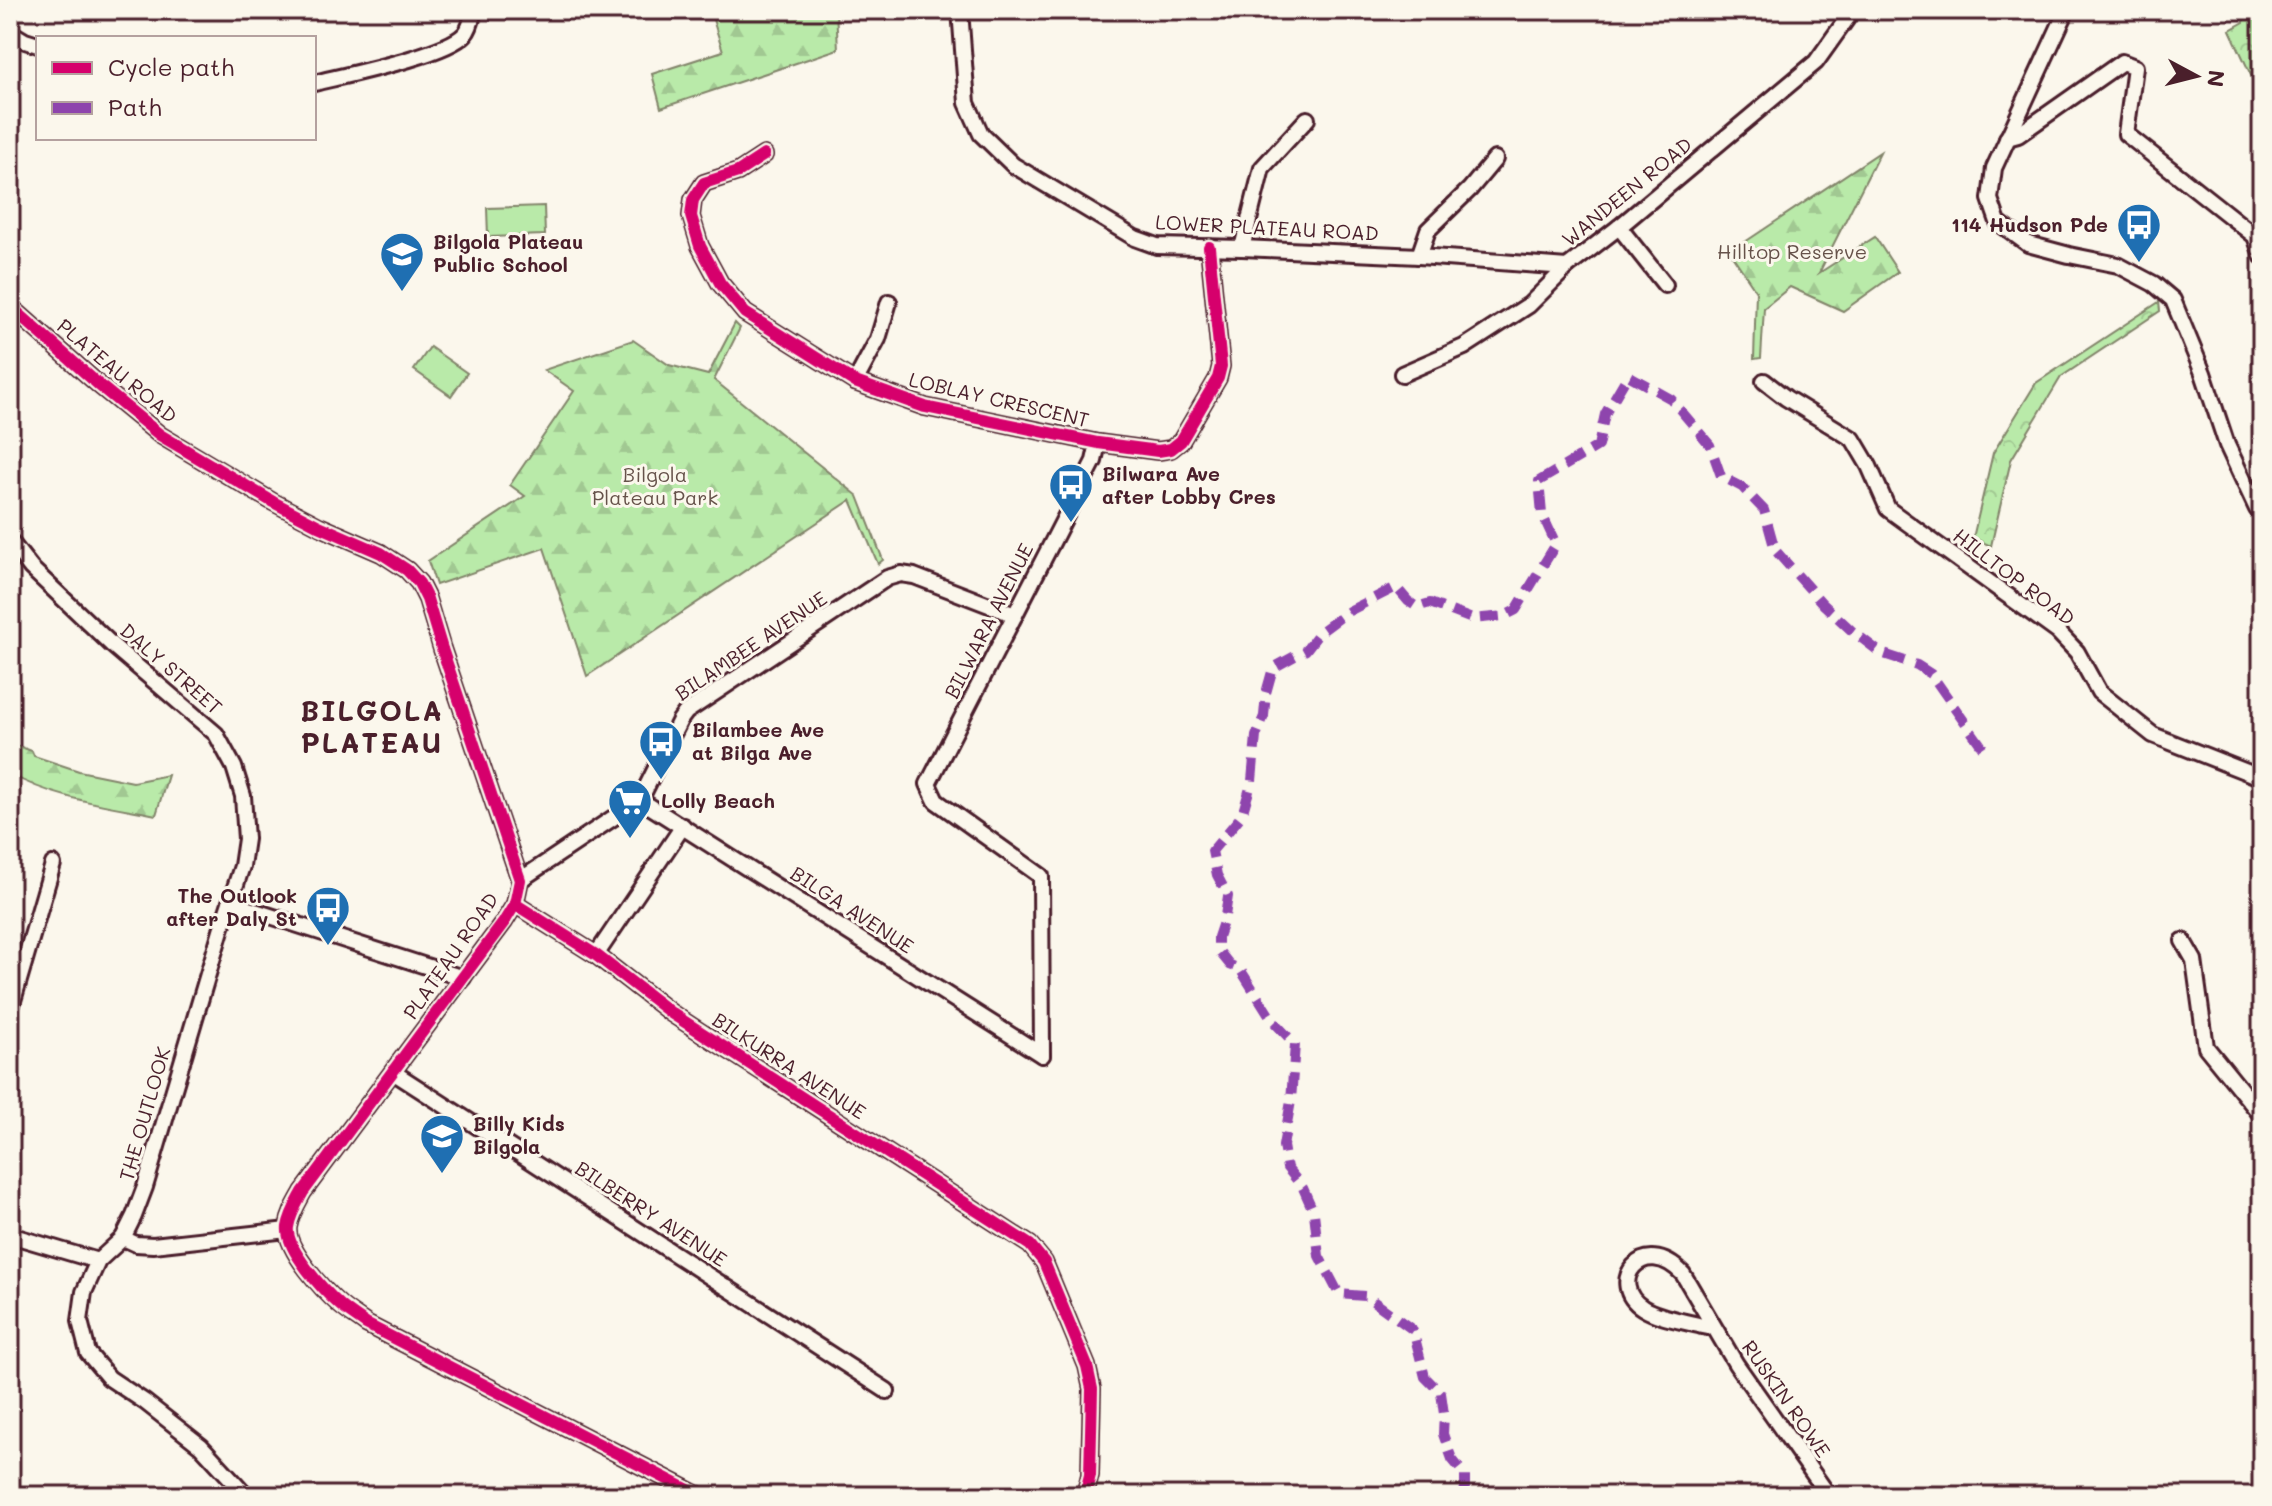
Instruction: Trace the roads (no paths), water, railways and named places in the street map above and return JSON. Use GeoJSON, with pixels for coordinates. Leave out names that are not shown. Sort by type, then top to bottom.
{"type":"FeatureCollection","features":[{"type":"Feature","properties":{"kind":"street"},"geometry":{"type":"LineString","coordinates":[[316,82],[419,56],[451,44],[466,33],[474,10]]}},
{"type":"Feature","properties":{"kind":"street","name":"LOWER PLATEAU ROAD"},"geometry":{"type":"LineString","coordinates":[[960,10],[967,103],[981,134],[1013,165],[1135,238],[1157,246],[1419,256],[1567,267]]}},
{"type":"Feature","properties":{"kind":"street","name":"WANDEEN ROAD"},"geometry":{"type":"LineString","coordinates":[[1402,374],[1464,347],[1529,305],[1567,267],[1816,62],[1853,10]]}},
{"type":"Feature","properties":{"kind":"street"},"geometry":{"type":"LineString","coordinates":[[2067,10],[1994,168],[1990,199],[1998,222],[2028,244],[2118,265],[2154,284],[2173,300],[2203,373],[2227,445],[2262,514]]}},
{"type":"Feature","properties":{"kind":"street"},"geometry":{"type":"LineString","coordinates":[[10,32],[36,44]]}},
{"type":"Feature","properties":{"kind":"street"},"geometry":{"type":"LineString","coordinates":[[2007,138],[2018,135],[2122,62],[2135,67],[2126,134],[2255,236],[2262,256]]}},
{"type":"Feature","properties":{"kind":"street"},"geometry":{"type":"LineString","coordinates":[[1242,248],[1262,168],[1307,119]]}},
{"type":"Feature","properties":{"kind":"street","name":"LOBLAY CRESCENT"},"geometry":{"type":"LineString","coordinates":[[764,155],[738,172],[704,183],[693,200],[691,216],[700,246],[720,283],[745,313],[855,382],[925,407],[1098,443]]}},
{"type":"Feature","properties":{"kind":"street"},"geometry":{"type":"LineString","coordinates":[[1419,256],[1428,230],[1470,189],[1495,159]]}},
{"type":"Feature","properties":{"kind":"street"},"geometry":{"type":"LineString","coordinates":[[1619,227],[1665,285]]}},
{"type":"Feature","properties":{"kind":"street"},"geometry":{"type":"LineString","coordinates":[[1098,443],[1158,451],[1171,449],[1181,441],[1218,378],[1221,366],[1209,247]]}},
{"type":"Feature","properties":{"kind":"street"},"geometry":{"type":"LineString","coordinates":[[855,382],[878,339],[889,302]]}},
{"type":"Feature","properties":{"kind":"street","name":"PLATEAU ROAD"},"geometry":{"type":"LineString","coordinates":[[10,306],[160,435],[273,502],[381,553],[407,570],[419,583],[427,599],[520,880],[515,904],[303,1192],[287,1230]]}},
{"type":"Feature","properties":{"kind":"street","name":"HILLTOP ROAD"},"geometry":{"type":"LineString","coordinates":[[1764,381],[1853,439],[1888,509],[2058,632],[2077,652],[2099,692],[2153,735],[2262,778]]}},
{"type":"Feature","properties":{"kind":"street","name":"BILWARA AVENUE"},"geometry":{"type":"LineString","coordinates":[[1042,1055],[1041,876],[936,801],[928,784],[1094,461],[1098,443]]}},
{"type":"Feature","properties":{"kind":"street","name":"DALY STREET"},"geometry":{"type":"LineString","coordinates":[[10,541],[31,568],[100,634],[216,734],[234,767],[243,796],[246,839],[242,866],[230,903]]}},
{"type":"Feature","properties":{"kind":"street","name":"BILAMBEE AVENUE"},"geometry":{"type":"LineString","coordinates":[[520,880],[640,800],[686,712],[887,578],[901,574],[914,576],[1015,615]]}},
{"type":"Feature","properties":{"kind":"street","name":"BILGA AVENUE"},"geometry":{"type":"LineString","coordinates":[[640,800],[1042,1055]]}},
{"type":"Feature","properties":{"kind":"street"},"geometry":{"type":"LineString","coordinates":[[596,955],[683,826]]}},
{"type":"Feature","properties":{"kind":"street"},"geometry":{"type":"LineString","coordinates":[[10,1011],[53,864]]}},
{"type":"Feature","properties":{"kind":"street"},"geometry":{"type":"LineString","coordinates":[[230,903],[463,978]]}},
{"type":"Feature","properties":{"kind":"street","name":"THE OUTLOOK"},"geometry":{"type":"LineString","coordinates":[[230,903],[145,1187],[123,1238],[98,1261],[84,1292],[80,1321],[88,1353],[109,1378],[201,1446],[247,1496]]}},
{"type":"Feature","properties":{"kind":"street","name":"BILKURRA AVENUE"},"geometry":{"type":"LineString","coordinates":[[515,904],[596,955],[671,1013],[1030,1245],[1044,1262],[1087,1366],[1092,1389],[1090,1475],[1086,1491],[1081,1496]]}},
{"type":"Feature","properties":{"kind":"street"},"geometry":{"type":"LineString","coordinates":[[2183,941],[2194,960],[2206,1047],[2262,1116]]}},
{"type":"Feature","properties":{"kind":"street","name":"BILBERRY AVENUE"},"geometry":{"type":"LineString","coordinates":[[393,1072],[887,1391]]}},
{"type":"Feature","properties":{"kind":"street"},"geometry":{"type":"LineString","coordinates":[[123,1238],[136,1244],[153,1245],[287,1230],[303,1264],[340,1305],[366,1324],[700,1496]]}},
{"type":"Feature","properties":{"kind":"street"},"geometry":{"type":"LineString","coordinates":[[10,1235],[98,1261]]}},
{"type":"Feature","properties":{"kind":"street","name":"RUSKIN ROWE"},"geometry":{"type":"LineString","coordinates":[[1712,1323],[1702,1326],[1644,1309],[1630,1293],[1628,1274],[1633,1266],[1647,1258],[1661,1259],[1672,1263],[1683,1274],[1712,1323],[1736,1364],[1829,1496]]}},
{"type":"Feature","properties":{"kind":"place","name":"114 Hudson Pde"},"geometry":{"type":"Point","coordinates":[2139,264]}},
{"type":"Feature","properties":{"kind":"place","name":"Bilgola Plateau Public School"},"geometry":{"type":"Point","coordinates":[402,293]}},
{"type":"Feature","properties":{"kind":"place","name":"Bilwara Ave after Lobby Cres"},"geometry":{"type":"Point","coordinates":[1071,524]}},
{"type":"Feature","properties":{"kind":"place","name":"Bilambee Ave at Bilga Ave"},"geometry":{"type":"Point","coordinates":[661,781]}},
{"type":"Feature","properties":{"kind":"place","name":"Lolly Beach"},"geometry":{"type":"Point","coordinates":[630,840]}},
{"type":"Feature","properties":{"kind":"place","name":"The Outlook after Daly St"},"geometry":{"type":"Point","coordinates":[328,947]}},
{"type":"Feature","properties":{"kind":"place","name":"Billy Kids Bilgola"},"geometry":{"type":"Point","coordinates":[442,1175]}},
{"type":"Feature","properties":{"kind":"district","name":"BILGOLA PLATEAU"},"geometry":{"type":"Point","coordinates":[372,727]}},
{"type":"Feature","properties":{"kind":"park label","name":"Hilltop Reserve"},"geometry":{"type":"Point","coordinates":[1792,252]}},
{"type":"Feature","properties":{"kind":"park label","name":"Bilgola Plateau Park"},"geometry":{"type":"Point","coordinates":[655,486]}}]}
